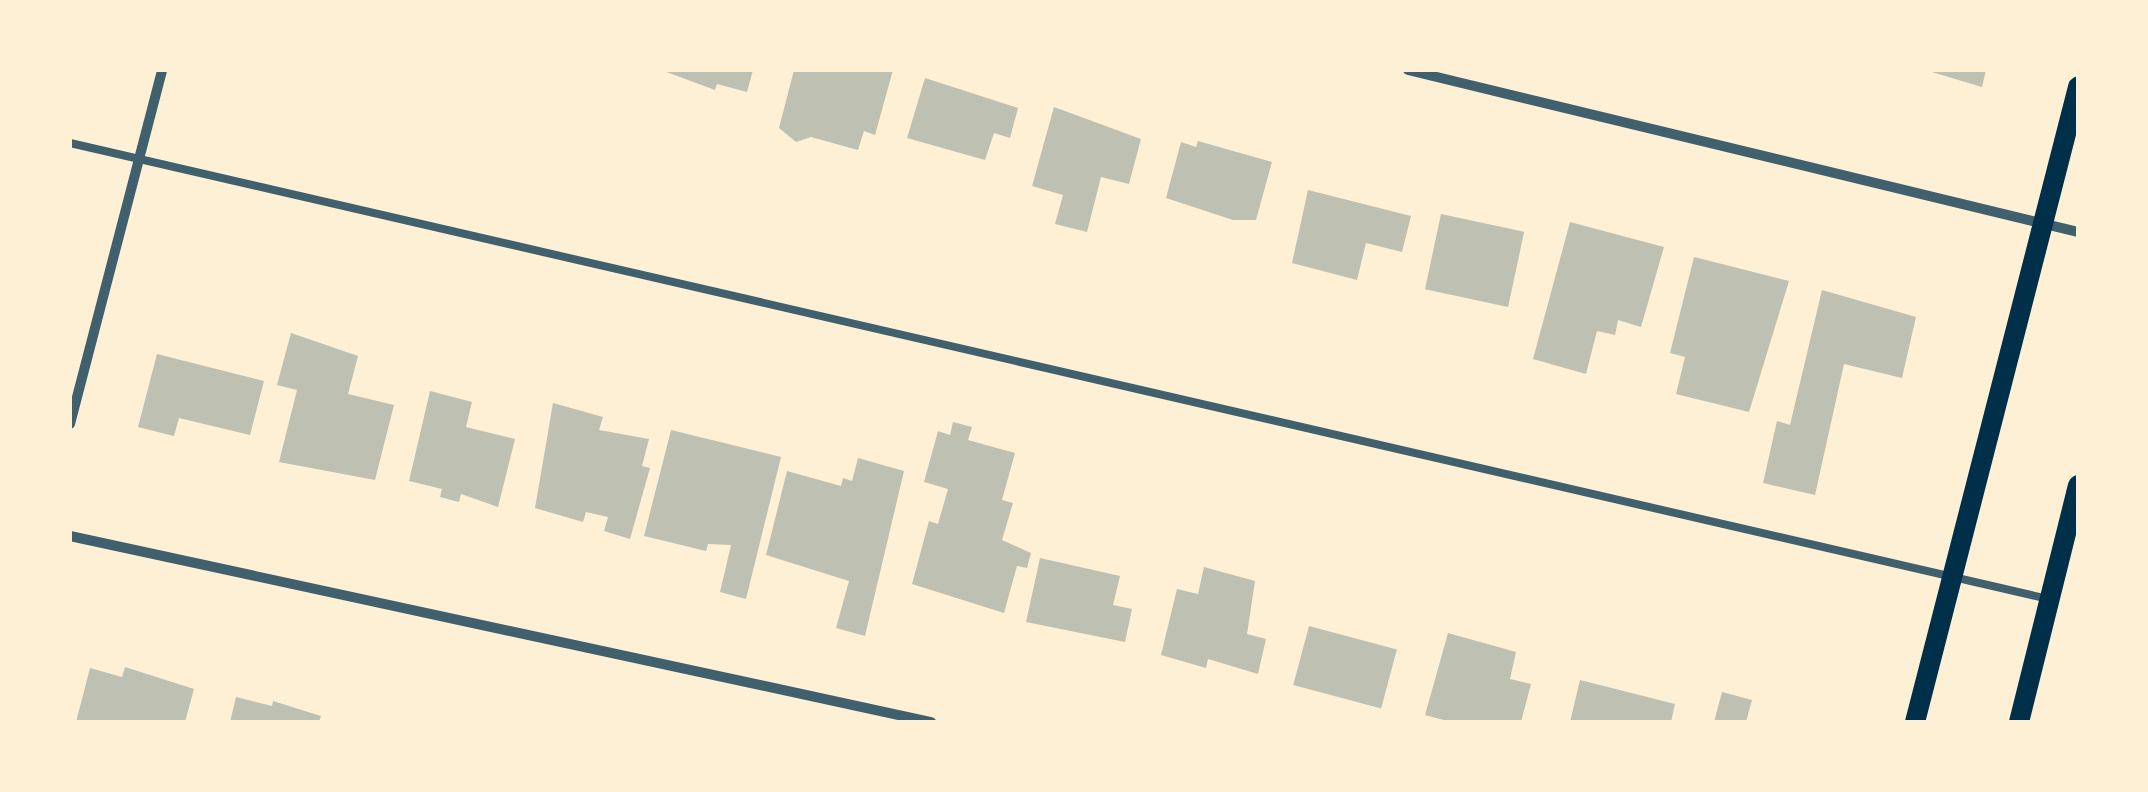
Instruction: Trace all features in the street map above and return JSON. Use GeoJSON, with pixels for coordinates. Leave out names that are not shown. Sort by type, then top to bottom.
{"type":"FeatureCollection","features":[{"type":"Feature","properties":{"kind":"main road"},"geometry":{"type":"LineString","coordinates":[[1915,722],[2078,87]]}},
{"type":"Feature","properties":{"kind":"main road"},"geometry":{"type":"LineString","coordinates":[[2020,722],[2078,485]]}},
{"type":"Feature","properties":{"kind":"street"},"geometry":{"type":"LineString","coordinates":[[70,424],[134,159],[162,70]]}},
{"type":"Feature","properties":{"kind":"street"},"geometry":{"type":"LineString","coordinates":[[1408,70],[2078,232]]}},
{"type":"Feature","properties":{"kind":"street"},"geometry":{"type":"LineString","coordinates":[[70,536],[931,722]]}},
{"type":"Feature","properties":{"kind":"lane"},"geometry":{"type":"LineString","coordinates":[[70,144],[2050,600]]}},
{"type":"Feature","properties":{"kind":"building"},"geometry":{"type":"Polygon","coordinates":[[[661,70],[753,70],[747,92],[717,84],[715,90],[661,70]]]}},
{"type":"Feature","properties":{"kind":"building"},"geometry":{"type":"Polygon","coordinates":[[[794,70],[893,70],[875,135],[864,131],[858,150],[811,137],[796,142],[779,128],[794,70]]]}},
{"type":"Feature","properties":{"kind":"building"},"geometry":{"type":"Polygon","coordinates":[[[1925,70],[1986,70],[1982,87],[1925,70]]]}},
{"type":"Feature","properties":{"kind":"building"},"geometry":{"type":"Polygon","coordinates":[[[925,78],[1018,108],[1010,138],[994,133],[985,160],[907,138],[925,78]]]}},
{"type":"Feature","properties":{"kind":"building"},"geometry":{"type":"Polygon","coordinates":[[[1054,107],[1141,139],[1129,184],[1101,177],[1087,232],[1055,224],[1063,195],[1032,186],[1054,107]]]}},
{"type":"Feature","properties":{"kind":"building"},"geometry":{"type":"Polygon","coordinates":[[[1198,141],[1272,162],[1256,220],[1233,220],[1166,198],[1181,142],[1196,147],[1198,141]]]}},
{"type":"Feature","properties":{"kind":"building"},"geometry":{"type":"Polygon","coordinates":[[[1308,190],[1411,216],[1402,252],[1366,243],[1357,280],[1292,263],[1308,190]]]}},
{"type":"Feature","properties":{"kind":"building"},"geometry":{"type":"Polygon","coordinates":[[[1441,214],[1524,232],[1508,307],[1425,289],[1441,214]]]}},
{"type":"Feature","properties":{"kind":"building"},"geometry":{"type":"Polygon","coordinates":[[[1570,222],[1664,247],[1641,327],[1618,320],[1615,335],[1597,331],[1586,374],[1533,359],[1570,222]]]}},
{"type":"Feature","properties":{"kind":"building"},"geometry":{"type":"Polygon","coordinates":[[[1694,257],[1789,281],[1749,412],[1676,394],[1685,357],[1670,353],[1694,257]]]}},
{"type":"Feature","properties":{"kind":"building"},"geometry":{"type":"Polygon","coordinates":[[[1822,290],[1916,317],[1902,378],[1844,364],[1815,495],[1763,483],[1777,421],[1790,425],[1822,290]]]}},
{"type":"Feature","properties":{"kind":"building"},"geometry":{"type":"Polygon","coordinates":[[[291,333],[358,356],[348,394],[394,405],[375,480],[279,462],[297,390],[277,385],[291,333]]]}},
{"type":"Feature","properties":{"kind":"building"},"geometry":{"type":"Polygon","coordinates":[[[157,354],[264,381],[250,435],[179,418],[174,436],[138,427],[157,354]]]}},
{"type":"Feature","properties":{"kind":"building"},"geometry":{"type":"Polygon","coordinates":[[[430,391],[472,402],[466,427],[515,439],[498,507],[461,494],[459,502],[440,497],[442,489],[409,481],[430,391]]]}},
{"type":"Feature","properties":{"kind":"building"},"geometry":{"type":"Polygon","coordinates":[[[553,403],[603,417],[599,430],[649,439],[642,466],[650,468],[630,539],[604,531],[608,517],[586,512],[583,522],[535,508],[553,403]]]}},
{"type":"Feature","properties":{"kind":"building"},"geometry":{"type":"Polygon","coordinates":[[[953,422],[972,427],[968,440],[1015,453],[1002,500],[1013,503],[1002,540],[1031,553],[1027,568],[1017,566],[1004,613],[912,584],[929,521],[938,524],[948,489],[924,482],[938,431],[950,435],[953,422]]]}},
{"type":"Feature","properties":{"kind":"building"},"geometry":{"type":"Polygon","coordinates":[[[671,430],[781,457],[746,599],[720,592],[731,545],[708,544],[706,551],[644,536],[671,430]]]}},
{"type":"Feature","properties":{"kind":"building"},"geometry":{"type":"Polygon","coordinates":[[[858,458],[904,471],[865,636],[836,628],[849,581],[766,555],[787,471],[841,486],[843,478],[852,481],[858,458]]]}},
{"type":"Feature","properties":{"kind":"building"},"geometry":{"type":"Polygon","coordinates":[[[1040,558],[1120,576],[1113,605],[1132,609],[1125,642],[1026,622],[1040,558]]]}},
{"type":"Feature","properties":{"kind":"building"},"geometry":{"type":"Polygon","coordinates":[[[1204,567],[1255,581],[1247,634],[1266,639],[1258,674],[1208,659],[1206,668],[1161,655],[1177,589],[1198,594],[1204,567]]]}},
{"type":"Feature","properties":{"kind":"building"},"geometry":{"type":"Polygon","coordinates":[[[1309,626],[1397,650],[1381,708],[1293,685],[1309,626]]]}},
{"type":"Feature","properties":{"kind":"building"},"geometry":{"type":"Polygon","coordinates":[[[1448,633],[1516,652],[1510,679],[1531,684],[1521,722],[1451,722],[1425,715],[1448,633]]]}},
{"type":"Feature","properties":{"kind":"building"},"geometry":{"type":"Polygon","coordinates":[[[125,667],[194,689],[185,722],[76,722],[90,668],[122,677],[125,667]]]}},
{"type":"Feature","properties":{"kind":"building"},"geometry":{"type":"Polygon","coordinates":[[[1580,680],[1675,704],[1671,722],[1570,722],[1580,680]]]}},
{"type":"Feature","properties":{"kind":"building"},"geometry":{"type":"Polygon","coordinates":[[[1722,692],[1752,700],[1746,722],[1714,722],[1722,692]]]}},
{"type":"Feature","properties":{"kind":"building"},"geometry":{"type":"Polygon","coordinates":[[[236,697],[272,706],[273,701],[321,716],[319,722],[230,722],[236,697]]]}}]}
